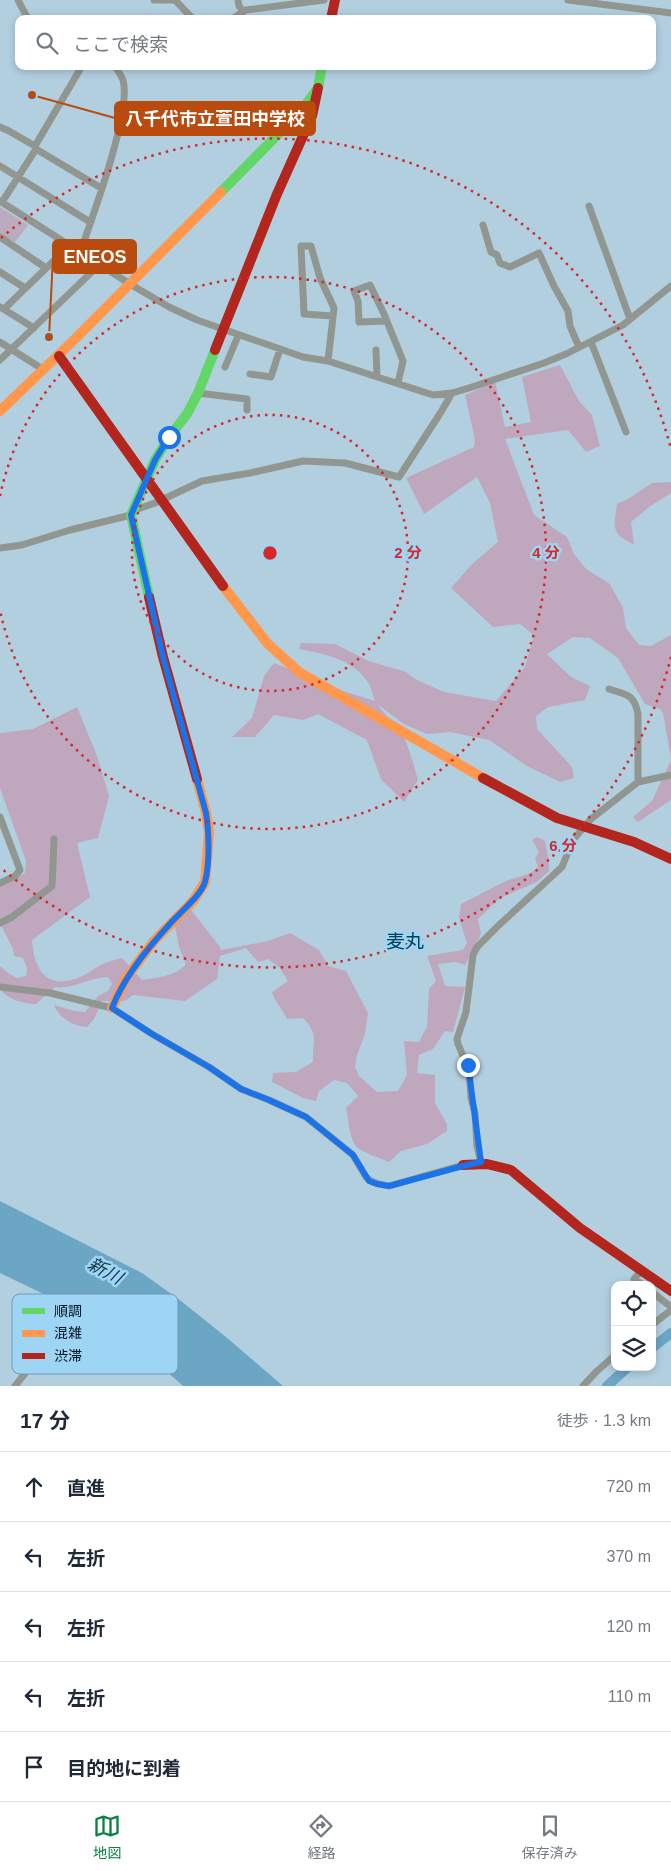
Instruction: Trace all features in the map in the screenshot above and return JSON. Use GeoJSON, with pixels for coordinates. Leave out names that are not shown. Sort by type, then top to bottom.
{"type":"FeatureCollection","features":[{"type":"Feature","properties":{"kind":"street"},"geometry":{"type":"LineString","coordinates":[[18,0],[26,15]]}},
{"type":"Feature","properties":{"kind":"street"},"geometry":{"type":"LineString","coordinates":[[154,0],[175,0],[189,15]]}},
{"type":"Feature","properties":{"kind":"street"},"geometry":{"type":"LineString","coordinates":[[238,0],[239,6],[243,11]]}},
{"type":"Feature","properties":{"kind":"street"},"geometry":{"type":"LineString","coordinates":[[238,15],[243,11],[324,0]]}},
{"type":"Feature","properties":{"kind":"street"},"geometry":{"type":"LineString","coordinates":[[332,15],[335,0]]}},
{"type":"Feature","properties":{"kind":"street"},"geometry":{"type":"LineString","coordinates":[[568,0],[671,13]]}},
{"type":"Feature","properties":{"kind":"street"},"geometry":{"type":"LineString","coordinates":[[80,70],[19,176],[1,202],[169,307],[238,336],[303,357],[328,361],[433,395],[452,393],[544,363],[591,342],[623,325],[671,286]]}},
{"type":"Feature","properties":{"kind":"street"},"geometry":{"type":"LineString","coordinates":[[80,252],[111,160],[122,106],[123,80],[117,70]]}},
{"type":"Feature","properties":{"kind":"street"},"geometry":{"type":"LineString","coordinates":[[112,1008],[126,978],[154,941],[193,901],[205,882],[209,833],[202,796],[163,657],[131,513],[155,460],[169,437],[187,414],[198,393],[277,194],[312,116],[321,70]]}},
{"type":"Feature","properties":{"kind":"street"},"geometry":{"type":"LineString","coordinates":[[0,411],[59,356],[183,228],[302,110],[318,88]]}},
{"type":"Feature","properties":{"kind":"street"},"geometry":{"type":"LineString","coordinates":[[0,127],[101,188]]}},
{"type":"Feature","properties":{"kind":"street"},"geometry":{"type":"LineString","coordinates":[[0,166],[19,176],[90,222]]}},
{"type":"Feature","properties":{"kind":"street"},"geometry":{"type":"LineString","coordinates":[[589,206],[630,319]]}},
{"type":"Feature","properties":{"kind":"street"},"geometry":{"type":"LineString","coordinates":[[482,225],[492,252],[497,255],[500,263],[510,267],[539,253],[568,311],[570,326],[579,347]]}},
{"type":"Feature","properties":{"kind":"street"},"geometry":{"type":"LineString","coordinates":[[0,237],[46,268]]}},
{"type":"Feature","properties":{"kind":"street"},"geometry":{"type":"LineString","coordinates":[[34,328],[2,308],[69,246]]}},
{"type":"Feature","properties":{"kind":"street"},"geometry":{"type":"LineString","coordinates":[[328,361],[334,308],[320,278],[311,246],[301,246],[304,314],[333,316]]}},
{"type":"Feature","properties":{"kind":"street"},"geometry":{"type":"LineString","coordinates":[[0,360],[99,264]]}},
{"type":"Feature","properties":{"kind":"street"},"geometry":{"type":"LineString","coordinates":[[0,272],[25,288]]}},
{"type":"Feature","properties":{"kind":"street"},"geometry":{"type":"LineString","coordinates":[[387,321],[360,322],[358,301],[354,291],[370,285],[387,321],[403,361],[398,383]]}},
{"type":"Feature","properties":{"kind":"street"},"geometry":{"type":"LineString","coordinates":[[225,367],[238,336]]}},
{"type":"Feature","properties":{"kind":"street"},"geometry":{"type":"LineString","coordinates":[[0,342],[44,370]]}},
{"type":"Feature","properties":{"kind":"street"},"geometry":{"type":"LineString","coordinates":[[591,342],[626,432]]}},
{"type":"Feature","properties":{"kind":"street"},"geometry":{"type":"LineString","coordinates":[[250,374],[271,377],[280,349]]}},
{"type":"Feature","properties":{"kind":"street"},"geometry":{"type":"LineString","coordinates":[[376,350],[377,376]]}},
{"type":"Feature","properties":{"kind":"street"},"geometry":{"type":"LineString","coordinates":[[59,356],[148,478],[256,632],[285,661],[299,672],[557,818],[634,842],[670,857]]}},
{"type":"Feature","properties":{"kind":"street"},"geometry":{"type":"LineString","coordinates":[[198,393],[247,399],[247,410]]}},
{"type":"Feature","properties":{"kind":"street"},"geometry":{"type":"LineString","coordinates":[[0,548],[22,545],[131,513],[202,481],[303,461],[346,463],[399,477],[452,393]]}},
{"type":"Feature","properties":{"kind":"street"},"geometry":{"type":"LineString","coordinates":[[609,689],[626,694],[636,704],[638,714],[638,782]]}},
{"type":"Feature","properties":{"kind":"street"},"geometry":{"type":"LineString","coordinates":[[481,1162],[477,1146],[469,1070],[457,1039],[466,1012],[473,955],[477,947],[498,926],[562,867],[573,840],[591,819],[638,782],[671,775]]}},
{"type":"Feature","properties":{"kind":"street"},"geometry":{"type":"LineString","coordinates":[[0,883],[15,876],[20,870],[1,821]]}},
{"type":"Feature","properties":{"kind":"street"},"geometry":{"type":"LineString","coordinates":[[0,923],[12,917],[52,886],[54,839]]}},
{"type":"Feature","properties":{"kind":"street"},"geometry":{"type":"LineString","coordinates":[[0,987],[50,993],[112,1008],[209,1067],[241,1089],[306,1117],[353,1155],[369,1181],[377,1184],[389,1186],[481,1162],[501,1165],[511,1170],[580,1228],[640,1272],[671,1291]]}},
{"type":"Feature","properties":{"kind":"street"},"geometry":{"type":"LineString","coordinates":[[637,1281],[634,1279],[640,1272]]}},
{"type":"Feature","properties":{"kind":"street"},"geometry":{"type":"LineString","coordinates":[[656,1296],[671,1309],[656,1322]]}},
{"type":"Feature","properties":{"kind":"street"},"geometry":{"type":"LineString","coordinates":[[583,1386],[611,1359]]}},
{"type":"Feature","properties":{"kind":"street"},"geometry":{"type":"LineString","coordinates":[[14,1386],[24,1374]]}},
{"type":"Feature","properties":{"kind":"shaded area"},"geometry":{"type":"Polygon","coordinates":[[[0,207],[28,225],[15,242],[0,234],[0,207]]]}},
{"type":"Feature","properties":{"kind":"shaded area"},"geometry":{"type":"Polygon","coordinates":[[[560,365],[579,401],[592,415],[600,446],[586,452],[568,430],[505,439],[534,515],[567,537],[574,554],[586,569],[610,584],[623,608],[626,628],[639,645],[651,646],[671,635],[671,759],[663,713],[660,709],[645,704],[618,658],[590,638],[573,637],[547,654],[571,677],[590,686],[585,700],[548,707],[536,716],[537,729],[572,767],[574,778],[560,782],[527,766],[489,740],[450,732],[427,734],[404,724],[377,704],[405,739],[418,780],[404,802],[381,779],[367,740],[318,714],[303,720],[274,715],[255,737],[232,737],[252,718],[264,676],[274,663],[343,691],[375,701],[370,686],[357,670],[349,664],[329,656],[299,649],[301,643],[335,644],[369,661],[406,672],[415,679],[444,692],[496,701],[525,667],[534,635],[520,624],[493,627],[451,588],[472,564],[498,542],[490,503],[477,477],[424,514],[406,478],[474,447],[475,440],[465,395],[495,382],[505,427],[531,422],[522,377],[560,365]]]}},
{"type":"Feature","properties":{"kind":"shaded area"},"geometry":{"type":"Polygon","coordinates":[[[671,482],[671,493],[649,507],[631,522],[634,544],[621,537],[615,528],[617,504],[652,483],[671,482]]]}},
{"type":"Feature","properties":{"kind":"shaded area"},"geometry":{"type":"Polygon","coordinates":[[[77,707],[97,756],[109,796],[98,838],[77,843],[90,897],[32,940],[38,967],[48,978],[55,981],[64,981],[79,978],[103,964],[122,958],[142,980],[171,974],[186,964],[179,947],[175,926],[191,910],[221,950],[268,941],[290,933],[319,950],[328,966],[346,971],[368,1013],[365,1034],[357,1055],[355,1067],[359,1076],[377,1092],[398,1091],[407,1075],[404,1041],[419,1042],[427,1027],[429,989],[436,981],[427,956],[463,950],[467,943],[459,918],[461,904],[506,881],[528,874],[538,868],[535,858],[539,852],[532,840],[537,837],[545,841],[549,871],[537,882],[500,898],[478,919],[481,934],[465,965],[456,962],[438,964],[445,986],[465,987],[453,1032],[445,1031],[433,1049],[419,1055],[417,1073],[435,1075],[435,1103],[447,1124],[447,1131],[427,1144],[401,1151],[389,1162],[362,1151],[353,1141],[346,1108],[358,1096],[347,1083],[334,1080],[319,1091],[316,1101],[303,1098],[272,1082],[273,1073],[296,1072],[313,1062],[314,1039],[312,1030],[303,1018],[287,1019],[275,999],[272,992],[288,981],[280,968],[268,959],[258,962],[246,948],[220,956],[217,979],[185,1001],[133,995],[125,1001],[102,1001],[94,1019],[87,1027],[67,1020],[59,1014],[54,1005],[85,1012],[98,996],[108,991],[112,984],[108,977],[68,987],[55,987],[36,1004],[15,1000],[2,991],[0,987],[0,966],[17,978],[26,976],[27,968],[23,958],[14,956],[13,949],[0,923],[0,886],[25,873],[26,861],[0,788],[0,733],[33,729],[77,707]]]}},
{"type":"Feature","properties":{"kind":"shaded area"},"geometry":{"type":"Polygon","coordinates":[[[671,760],[671,800],[638,822],[633,817],[652,801],[671,760]]]}},
{"type":"Feature","properties":{"kind":"water","name":"新川"},"geometry":{"type":"Polygon","coordinates":[[[0,1201],[142,1273],[171,1294],[43,1294],[0,1273],[0,1201]]]}},
{"type":"Feature","properties":{"kind":"water"},"geometry":{"type":"Polygon","coordinates":[[[178,1299],[283,1386],[183,1386],[170,1374],[178,1374],[178,1299]]]}},
{"type":"Feature","properties":{"kind":"waterway"},"geometry":{"type":"LineString","coordinates":[[656,1345],[671,1333]]}},
{"type":"Feature","properties":{"kind":"waterway"},"geometry":{"type":"LineString","coordinates":[[607,1386],[624,1371]]}},
{"type":"Feature","properties":{"kind":"traffic: fast"},"geometry":{"type":"LineString","coordinates":[[221,192],[302,110],[318,88],[321,70]]}},
{"type":"Feature","properties":{"kind":"traffic: fast"},"geometry":{"type":"LineString","coordinates":[[149,597],[131,515],[155,460],[169,437],[187,414],[198,393],[215,350]]}},
{"type":"Feature","properties":{"kind":"traffic: slow"},"geometry":{"type":"LineString","coordinates":[[0,411],[77,337],[221,192]]}},
{"type":"Feature","properties":{"kind":"traffic: slow"},"geometry":{"type":"LineString","coordinates":[[223,586],[268,644],[299,672],[483,778]]}},
{"type":"Feature","properties":{"kind":"traffic: slow"},"geometry":{"type":"LineString","coordinates":[[112,1008],[126,978],[154,941],[193,901],[205,882],[209,833],[197,779]]}},
{"type":"Feature","properties":{"kind":"traffic: jam"},"geometry":{"type":"LineString","coordinates":[[332,15],[335,0]]}},
{"type":"Feature","properties":{"kind":"traffic: jam"},"geometry":{"type":"LineString","coordinates":[[215,350],[277,194],[312,116],[318,88]]}},
{"type":"Feature","properties":{"kind":"traffic: jam"},"geometry":{"type":"LineString","coordinates":[[59,356],[223,586]]}},
{"type":"Feature","properties":{"kind":"traffic: jam"},"geometry":{"type":"LineString","coordinates":[[149,597],[163,657],[197,779]]}},
{"type":"Feature","properties":{"kind":"traffic: jam"},"geometry":{"type":"LineString","coordinates":[[483,778],[557,818],[634,842],[671,859]]}},
{"type":"Feature","properties":{"kind":"traffic: jam"},"geometry":{"type":"LineString","coordinates":[[463,1165],[487,1164],[511,1170],[580,1228],[671,1291]]}},
{"type":"Feature","properties":{"kind":"place","name":"八千代市立萱田中学校"},"geometry":{"type":"Point","coordinates":[32,95]}},
{"type":"Feature","properties":{"kind":"place","name":"ENEOS"},"geometry":{"type":"Point","coordinates":[49,337]}},
{"type":"Feature","properties":{"kind":"district","name":"麦丸"},"geometry":{"type":"Point","coordinates":[405,941]}},
{"type":"Feature","properties":{"kind":"route"},"geometry":{"type":"LineString","coordinates":[[169,437],[155,460],[131,515],[163,657],[206,813],[209,833],[205,882],[193,901],[178,914],[154,941],[126,978],[112,1008],[209,1067],[241,1089],[306,1117],[353,1155],[369,1181],[389,1186],[481,1162],[477,1146],[477,1126],[471,1098],[468,1065]]}}]}
